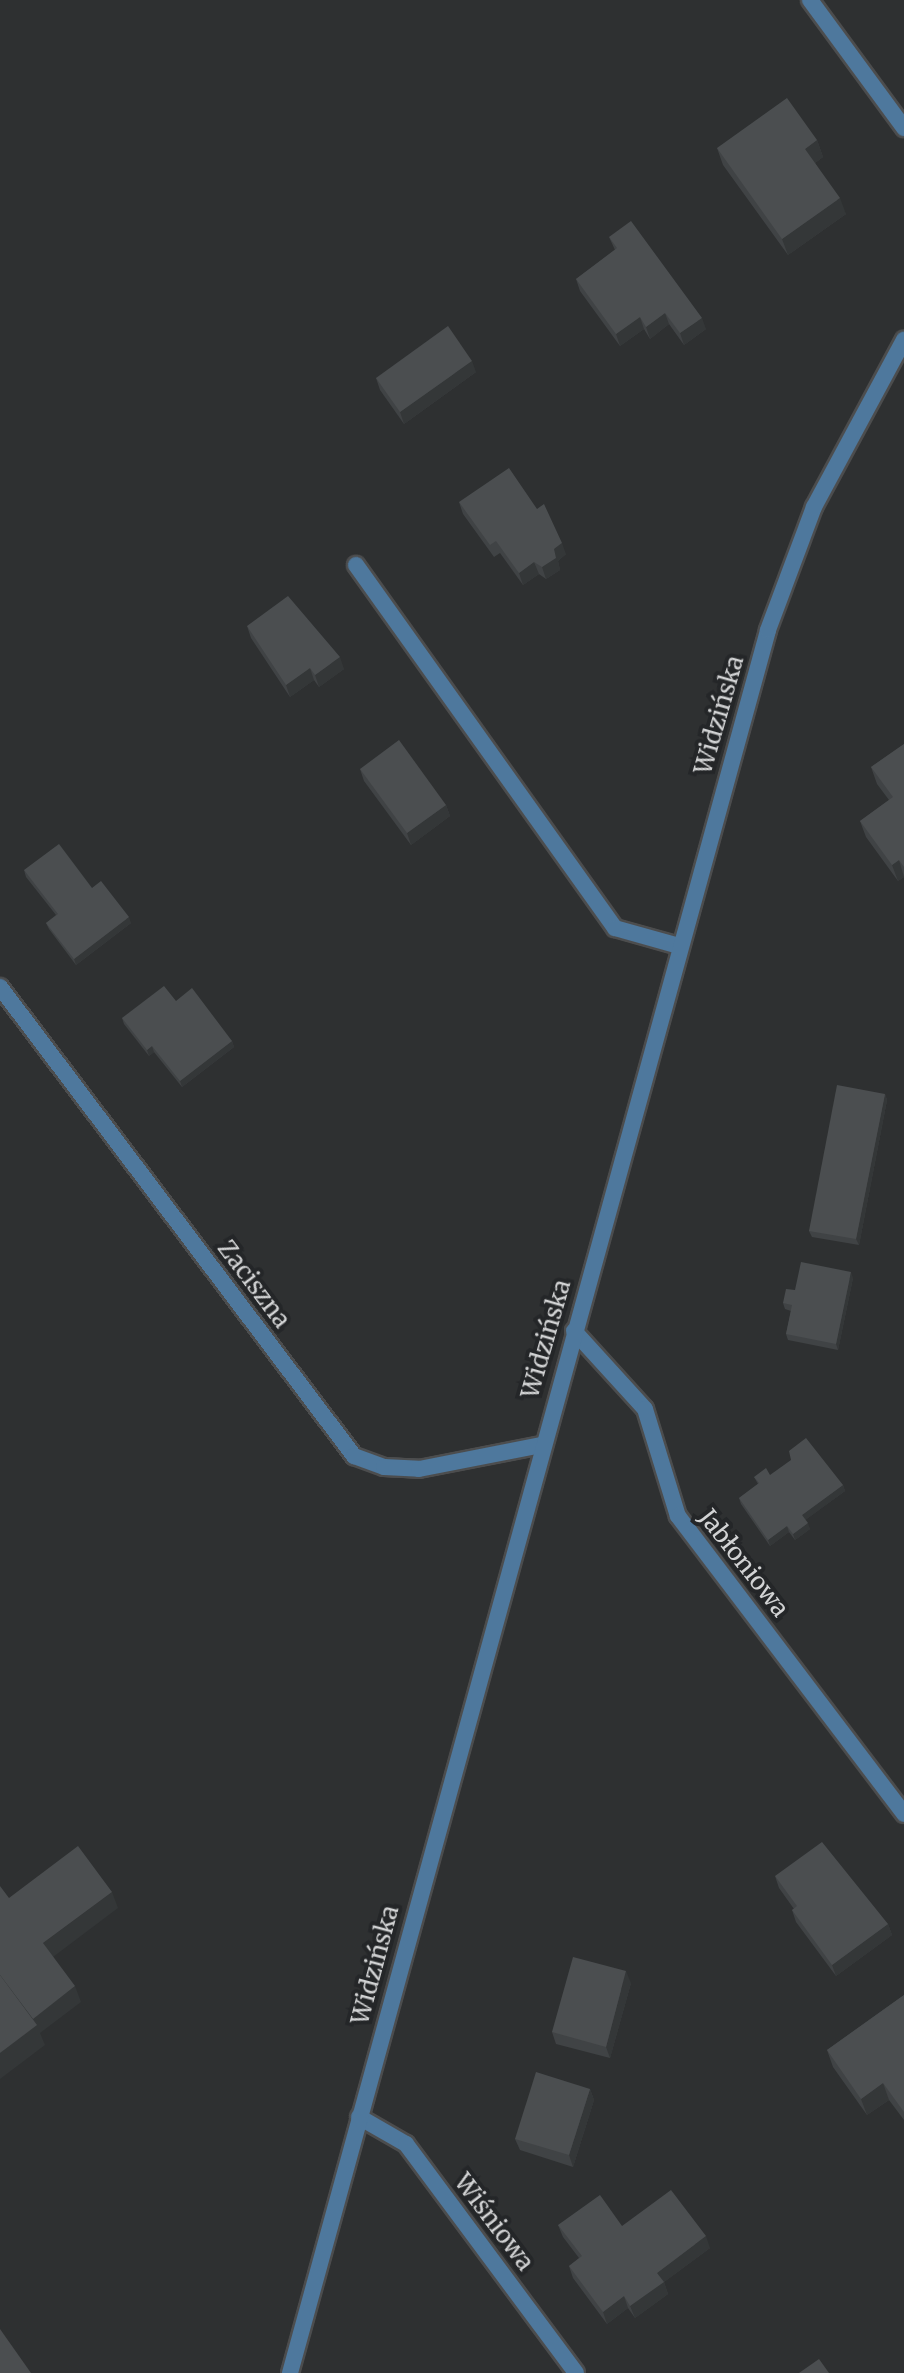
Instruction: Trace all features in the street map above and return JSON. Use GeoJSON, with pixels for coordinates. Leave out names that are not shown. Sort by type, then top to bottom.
{"type":"FeatureCollection","features":[{"type":"Feature","properties":{"kind":"street"},"geometry":{"type":"LineString","coordinates":[[810,0],[904,128]]}},
{"type":"Feature","properties":{"kind":"street","name":"Widzińska"},"geometry":{"type":"LineString","coordinates":[[290,2373],[541,1445],[768,630],[814,507],[904,340]]}},
{"type":"Feature","properties":{"kind":"street"},"geometry":{"type":"LineString","coordinates":[[356,565],[615,928],[679,946]]}},
{"type":"Feature","properties":{"kind":"street","name":"Zaciszna"},"geometry":{"type":"LineString","coordinates":[[0,987],[354,1456],[384,1467],[419,1469],[541,1445]]}},
{"type":"Feature","properties":{"kind":"street","name":"Jabłoniowa"},"geometry":{"type":"LineString","coordinates":[[574,1331],[645,1409],[678,1516],[904,1814]]}},
{"type":"Feature","properties":{"kind":"street","name":"Wiśniowa"},"geometry":{"type":"LineString","coordinates":[[359,2117],[406,2144],[576,2373]]}},
{"type":"Feature","properties":{"kind":"building"},"geometry":{"type":"Polygon","coordinates":[[[787,98],[817,140],[805,149],[840,198],[782,239],[717,148],[787,98]]]}},
{"type":"Feature","properties":{"kind":"building"},"geometry":{"type":"Polygon","coordinates":[[[631,221],[702,318],[680,333],[665,313],[646,327],[640,317],[616,334],[576,279],[617,248],[609,237],[631,221]]]}},
{"type":"Feature","properties":{"kind":"building"},"geometry":{"type":"Polygon","coordinates":[[[448,326],[472,361],[400,412],[376,378],[448,326]]]}},
{"type":"Feature","properties":{"kind":"building"},"geometry":{"type":"Polygon","coordinates":[[[509,468],[537,509],[544,504],[562,543],[554,549],[556,558],[542,567],[534,562],[519,573],[496,541],[490,545],[459,502],[509,468]]]}},
{"type":"Feature","properties":{"kind":"building"},"geometry":{"type":"Polygon","coordinates":[[[288,596],[340,657],[315,675],[310,668],[286,685],[247,626],[288,596]]]}},
{"type":"Feature","properties":{"kind":"building"},"geometry":{"type":"Polygon","coordinates":[[[399,740],[446,805],[407,833],[360,769],[399,740]]]}},
{"type":"Feature","properties":{"kind":"building"},"geometry":{"type":"Polygon","coordinates":[[[904,744],[904,867],[899,860],[892,865],[860,821],[893,797],[871,767],[904,744]]]}},
{"type":"Feature","properties":{"kind":"building"},"geometry":{"type":"Polygon","coordinates":[[[59,844],[92,888],[101,881],[129,917],[74,959],[46,923],[58,914],[24,870],[59,844]]]}},
{"type":"Feature","properties":{"kind":"building"},"geometry":{"type":"Polygon","coordinates":[[[164,986],[176,1001],[192,988],[232,1041],[180,1081],[152,1046],[147,1050],[122,1018],[164,986]]]}},
{"type":"Feature","properties":{"kind":"building"},"geometry":{"type":"Polygon","coordinates":[[[837,1085],[885,1094],[856,1239],[809,1231],[837,1085]]]}},
{"type":"Feature","properties":{"kind":"building"},"geometry":{"type":"Polygon","coordinates":[[[801,1262],[851,1272],[836,1344],[786,1334],[792,1305],[783,1303],[786,1289],[795,1290],[801,1262]]]}},
{"type":"Feature","properties":{"kind":"building"},"geometry":{"type":"Polygon","coordinates":[[[806,1438],[843,1485],[802,1515],[808,1523],[793,1534],[787,1526],[768,1540],[739,1498],[759,1483],[754,1477],[766,1468],[770,1475],[791,1460],[789,1451],[806,1438]]]}},
{"type":"Feature","properties":{"kind":"building"},"geometry":{"type":"Polygon","coordinates":[[[822,1842],[888,1924],[832,1965],[792,1910],[797,1906],[775,1876],[822,1842]]]}},
{"type":"Feature","properties":{"kind":"building"},"geometry":{"type":"Polygon","coordinates":[[[78,1846],[112,1892],[43,1943],[75,1986],[33,2019],[0,1975],[0,1886],[9,1898],[78,1846]]]}},
{"type":"Feature","properties":{"kind":"building"},"geometry":{"type":"Polygon","coordinates":[[[573,1957],[626,1971],[606,2047],[552,2032],[573,1957]]]}},
{"type":"Feature","properties":{"kind":"building"},"geometry":{"type":"Polygon","coordinates":[[[0,1975],[37,2025],[0,2053],[0,1975]]]}},
{"type":"Feature","properties":{"kind":"building"},"geometry":{"type":"Polygon","coordinates":[[[904,1995],[904,2112],[883,2083],[861,2099],[827,2050],[904,1995]]]}},
{"type":"Feature","properties":{"kind":"building"},"geometry":{"type":"Polygon","coordinates":[[[536,2072],[590,2089],[569,2155],[515,2139],[536,2072]]]}},
{"type":"Feature","properties":{"kind":"building"},"geometry":{"type":"Polygon","coordinates":[[[671,2190],[706,2236],[657,2273],[664,2282],[630,2306],[624,2296],[603,2312],[569,2266],[582,2256],[558,2225],[600,2195],[622,2226],[671,2190]]]}},
{"type":"Feature","properties":{"kind":"building"},"geometry":{"type":"Polygon","coordinates":[[[0,2329],[31,2373],[0,2373],[0,2329]]]}},
{"type":"Feature","properties":{"kind":"building"},"geometry":{"type":"Polygon","coordinates":[[[819,2359],[829,2373],[799,2373],[819,2359]]]}}]}
